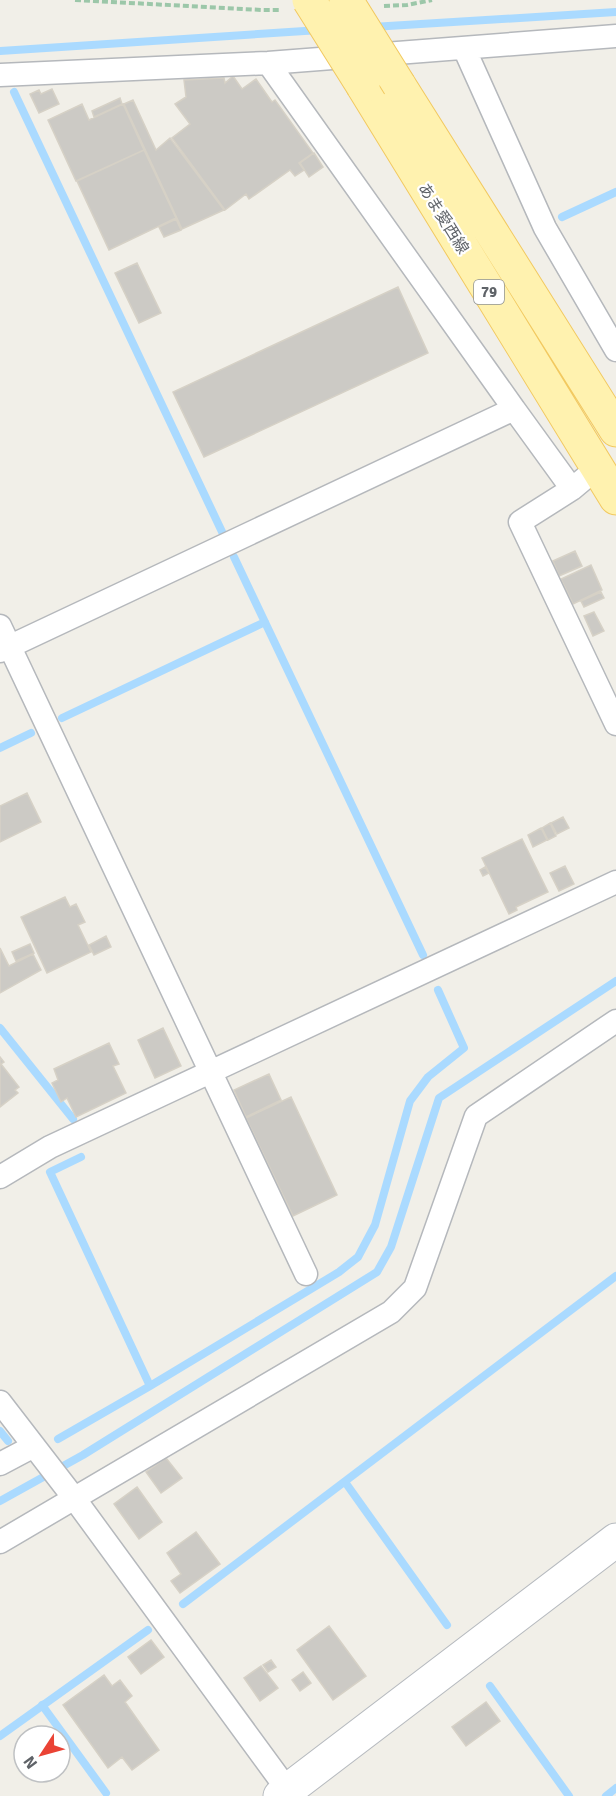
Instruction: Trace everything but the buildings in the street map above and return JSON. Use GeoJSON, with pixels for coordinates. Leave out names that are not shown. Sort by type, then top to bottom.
{"type":"FeatureCollection","features":[{"type":"Feature","properties":{"kind":"main road","name":"あま愛西線"},"geometry":{"type":"LineString","coordinates":[[360,3],[399,85],[616,430]]}},
{"type":"Feature","properties":{"kind":"main road","name":"あま愛西線"},"geometry":{"type":"LineString","coordinates":[[297,5],[363,86],[616,498]]}},
{"type":"Feature","properties":{"kind":"street"},"geometry":{"type":"LineString","coordinates":[[0,75],[268,63],[616,36]]}},
{"type":"Feature","properties":{"kind":"street"},"geometry":{"type":"LineString","coordinates":[[464,48],[545,228],[616,350]]}},
{"type":"Feature","properties":{"kind":"street"},"geometry":{"type":"LineString","coordinates":[[268,63],[572,489]]}},
{"type":"Feature","properties":{"kind":"street"},"geometry":{"type":"LineString","coordinates":[[5,649],[514,409]]}},
{"type":"Feature","properties":{"kind":"street"},"geometry":{"type":"LineString","coordinates":[[597,468],[572,489],[520,522],[616,724]]}},
{"type":"Feature","properties":{"kind":"street"},"geometry":{"type":"LineString","coordinates":[[0,626],[5,649],[211,1072],[306,1274]]}},
{"type":"Feature","properties":{"kind":"street"},"geometry":{"type":"LineString","coordinates":[[1,1175],[50,1147],[616,882]]}},
{"type":"Feature","properties":{"kind":"street"},"geometry":{"type":"LineString","coordinates":[[0,1542],[69,1491],[195,1428],[391,1312],[415,1288],[476,1116],[616,1020]]}},
{"type":"Feature","properties":{"kind":"street"},"geometry":{"type":"LineString","coordinates":[[0,1402],[69,1491],[286,1794],[616,1540]]}},
{"type":"Feature","properties":{"kind":"street"},"geometry":{"type":"LineString","coordinates":[[0,1464],[38,1452]]}},
{"type":"Feature","properties":{"kind":"path"},"geometry":{"type":"LineString","coordinates":[[75,0],[262,10],[297,5]]}},
{"type":"Feature","properties":{"kind":"path"},"geometry":{"type":"LineString","coordinates":[[360,3],[407,5],[432,0]]}},
{"type":"Feature","properties":{"kind":"waterway"},"geometry":{"type":"LineString","coordinates":[[372,27],[616,12]]}},
{"type":"Feature","properties":{"kind":"waterway"},"geometry":{"type":"LineString","coordinates":[[0,51],[320,30]]}},
{"type":"Feature","properties":{"kind":"waterway"},"geometry":{"type":"LineString","coordinates":[[14,92],[224,536]]}},
{"type":"Feature","properties":{"kind":"waterway"},"geometry":{"type":"LineString","coordinates":[[562,217],[616,192]]}},
{"type":"Feature","properties":{"kind":"waterway"},"geometry":{"type":"LineString","coordinates":[[234,557],[423,955]]}},
{"type":"Feature","properties":{"kind":"waterway"},"geometry":{"type":"LineString","coordinates":[[62,718],[265,622]]}},
{"type":"Feature","properties":{"kind":"waterway"},"geometry":{"type":"LineString","coordinates":[[0,748],[31,733]]}},
{"type":"Feature","properties":{"kind":"waterway"},"geometry":{"type":"LineString","coordinates":[[0,1501],[83,1455],[377,1272],[391,1247],[439,1098],[616,981]]}},
{"type":"Feature","properties":{"kind":"waterway"},"geometry":{"type":"LineString","coordinates":[[58,1439],[339,1272],[358,1257],[375,1225],[410,1101],[428,1077],[464,1048],[438,990]]}},
{"type":"Feature","properties":{"kind":"waterway"},"geometry":{"type":"LineString","coordinates":[[0,1028],[73,1119]]}},
{"type":"Feature","properties":{"kind":"waterway"},"geometry":{"type":"LineString","coordinates":[[81,1157],[50,1172],[150,1386]]}},
{"type":"Feature","properties":{"kind":"waterway"},"geometry":{"type":"LineString","coordinates":[[183,1604],[616,1276]]}},
{"type":"Feature","properties":{"kind":"waterway"},"geometry":{"type":"LineString","coordinates":[[0,1431],[8,1441]]}},
{"type":"Feature","properties":{"kind":"waterway"},"geometry":{"type":"LineString","coordinates":[[345,1482],[447,1625]]}},
{"type":"Feature","properties":{"kind":"waterway"},"geometry":{"type":"LineString","coordinates":[[0,1736],[148,1630]]}},
{"type":"Feature","properties":{"kind":"waterway"},"geometry":{"type":"LineString","coordinates":[[490,1686],[569,1796]]}},
{"type":"Feature","properties":{"kind":"waterway"},"geometry":{"type":"LineString","coordinates":[[42,1705],[106,1793]]}},
{"type":"Feature","properties":{"kind":"waterway"},"geometry":{"type":"LineString","coordinates":[[606,1796],[616,1788]]}}]}
